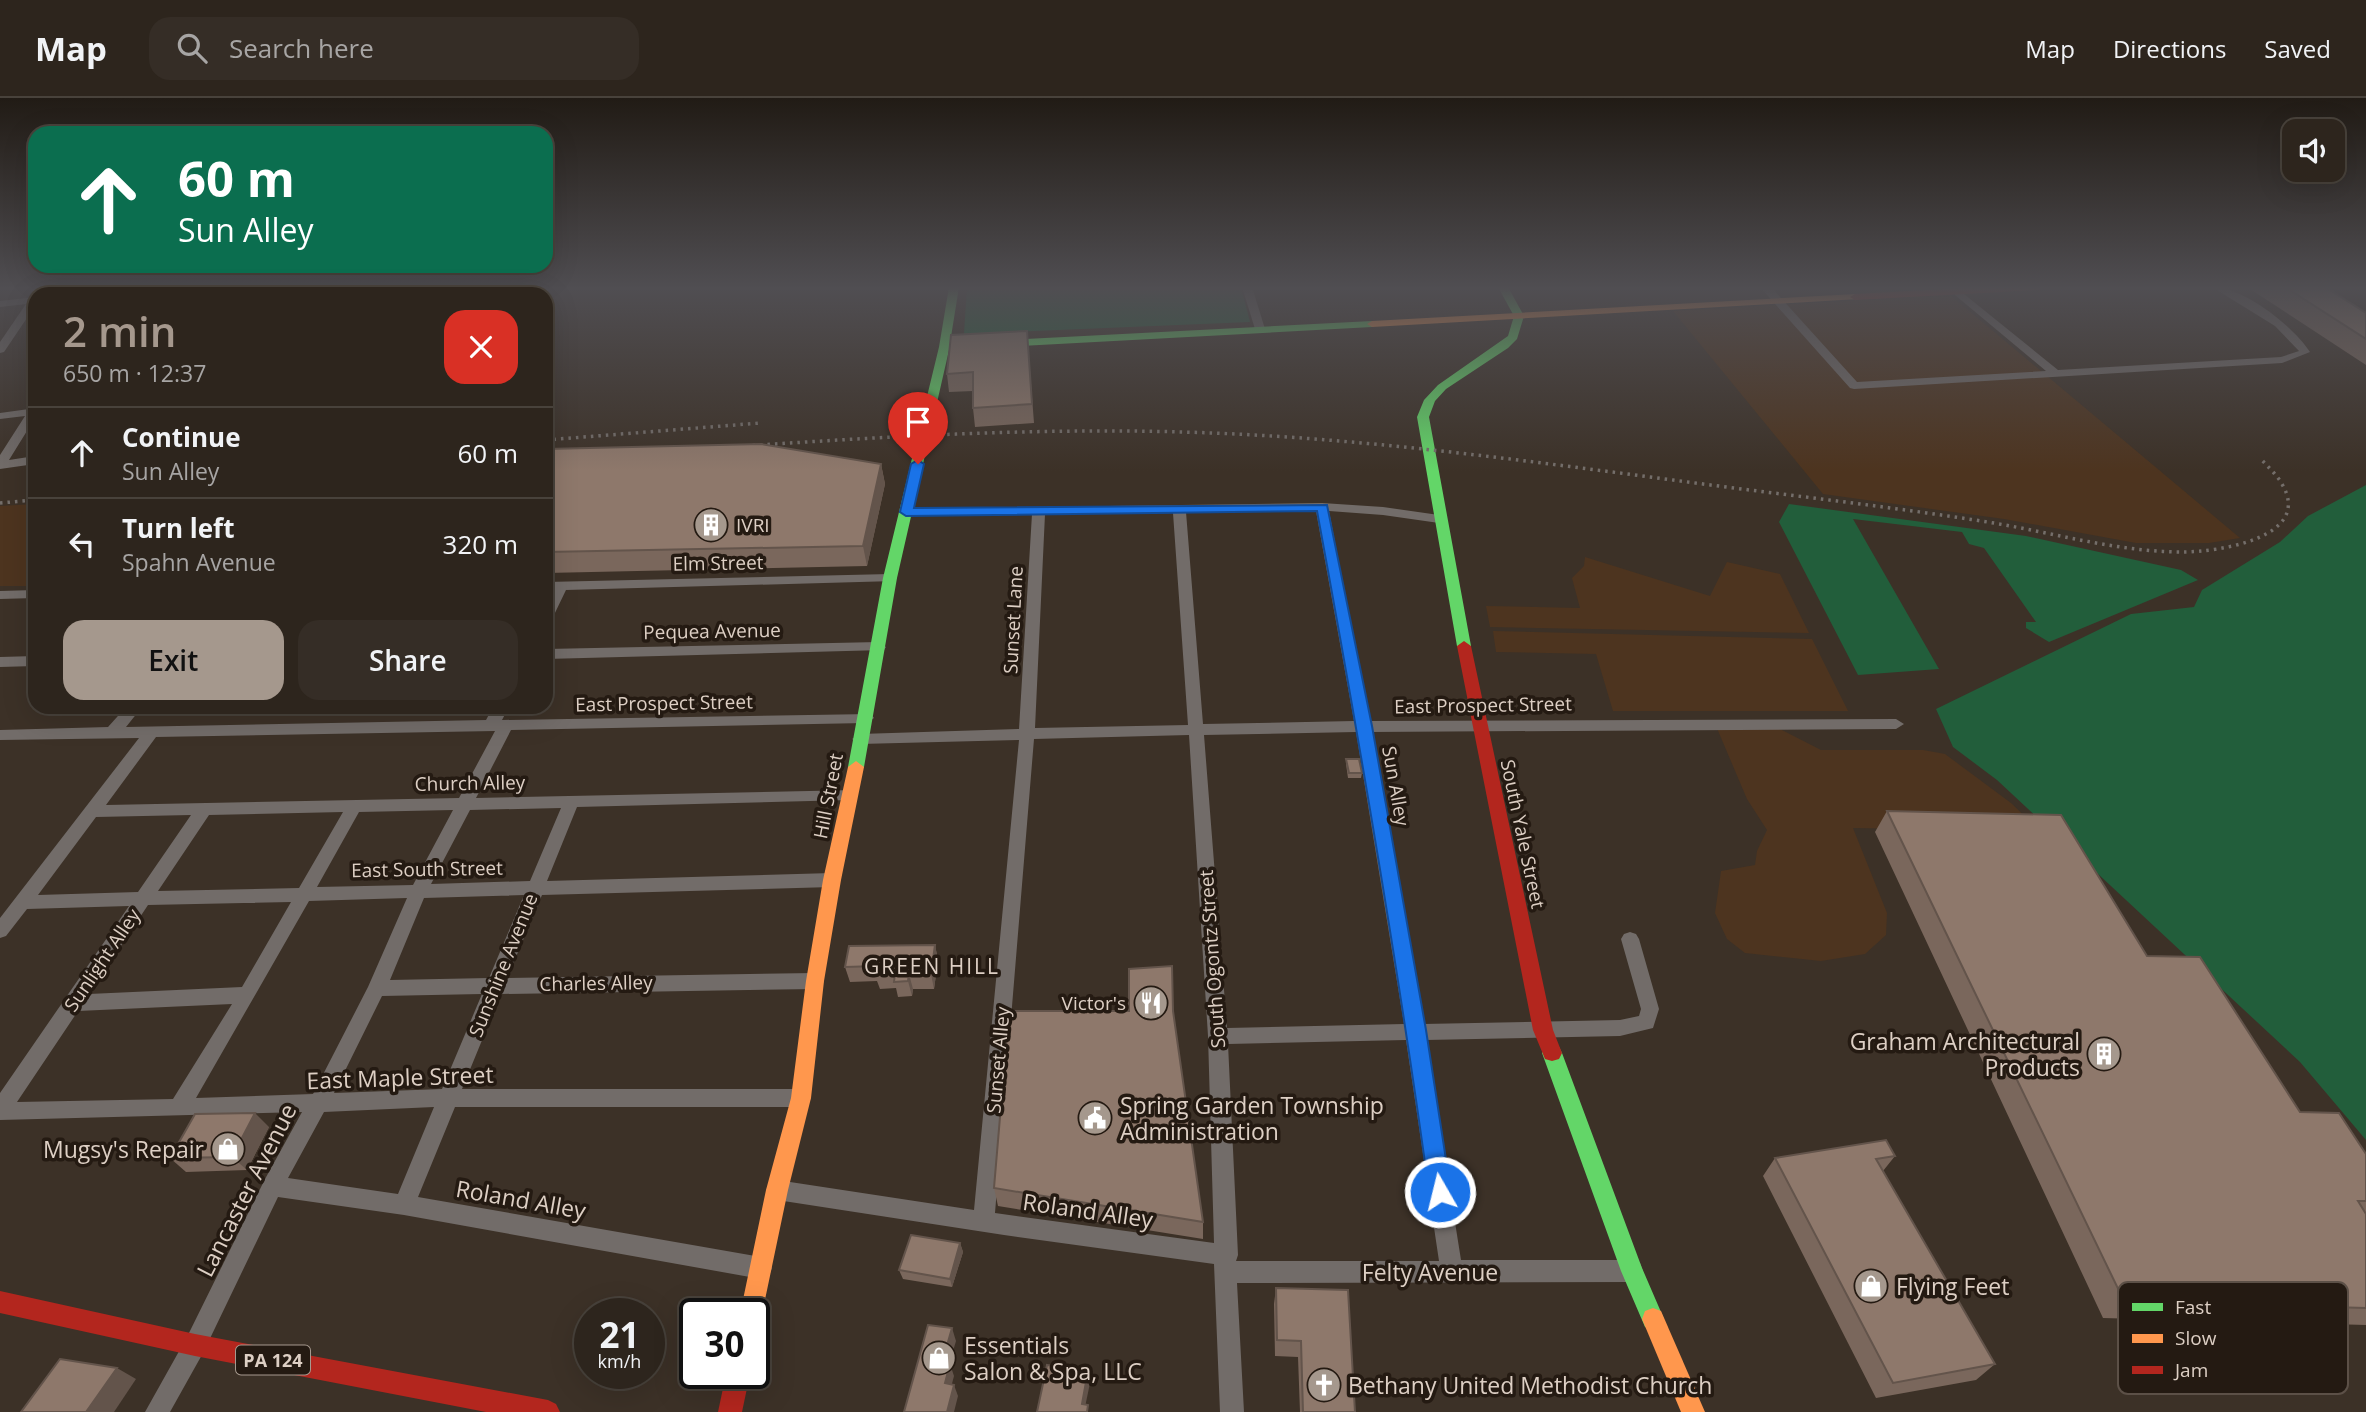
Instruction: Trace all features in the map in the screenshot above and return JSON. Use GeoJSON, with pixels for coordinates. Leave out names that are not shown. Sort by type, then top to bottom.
{"type":"FeatureCollection","features":[{"type":"Feature","properties":{"kind":"street","name":"Hill Street"},"geometry":{"type":"LineString","coordinates":[[754,1298],[777,1190],[801,1098],[815,981],[832,880],[866,718],[890,578],[944,348]]}},
{"type":"Feature","properties":{"kind":"street","name":"South Yale Street"},"geometry":{"type":"LineString","coordinates":[[1500,348],[1442,387],[1423,417],[1439,519],[1478,724],[1543,1030],[1632,1271],[1692,1412]]}},
{"type":"Feature","properties":{"kind":"street"},"geometry":{"type":"LineString","coordinates":[[1820,348],[1854,386],[2282,360],[2305,352],[2302,348]]}},
{"type":"Feature","properties":{"kind":"street"},"geometry":{"type":"LineString","coordinates":[[2026,348],[2057,374]]}},
{"type":"Feature","properties":{"kind":"street"},"geometry":{"type":"LineString","coordinates":[[0,416],[28,411]]}},
{"type":"Feature","properties":{"kind":"street"},"geometry":{"type":"LineString","coordinates":[[0,465],[28,420]]}},
{"type":"Feature","properties":{"kind":"street"},"geometry":{"type":"LineString","coordinates":[[0,465],[28,461]]}},
{"type":"Feature","properties":{"kind":"street"},"geometry":{"type":"LineString","coordinates":[[906,512],[1322,507],[1383,511],[1439,519]]}},
{"type":"Feature","properties":{"kind":"street","name":"Sun Alley"},"geometry":{"type":"LineString","coordinates":[[1322,507],[1364,726],[1416,1030]]}},
{"type":"Feature","properties":{"kind":"street","name":"South Ogontz Street"},"geometry":{"type":"LineString","coordinates":[[1179,508],[1218,1035],[1227,1263],[1227,1342],[1232,1412]]}},
{"type":"Feature","properties":{"kind":"street","name":"Sunset Lane"},"geometry":{"type":"LineString","coordinates":[[1027,733],[1038,510]]}},
{"type":"Feature","properties":{"kind":"street","name":"Elm Street"},"geometry":{"type":"LineString","coordinates":[[553,586],[890,578]]}},
{"type":"Feature","properties":{"kind":"street"},"geometry":{"type":"LineString","coordinates":[[0,594],[28,594]]}},
{"type":"Feature","properties":{"kind":"street","name":"Pequea Avenue"},"geometry":{"type":"LineString","coordinates":[[553,654],[879,647]]}},
{"type":"Feature","properties":{"kind":"street"},"geometry":{"type":"LineString","coordinates":[[0,662],[28,661]]}},
{"type":"Feature","properties":{"kind":"street"},"geometry":{"type":"LineString","coordinates":[[113,732],[128,714]]}},
{"type":"Feature","properties":{"kind":"street","name":"East Prospect Street"},"geometry":{"type":"LineString","coordinates":[[0,735],[500,719],[866,718]]}},
{"type":"Feature","properties":{"kind":"street","name":"Lancaster Avenue"},"geometry":{"type":"LineString","coordinates":[[157,1412],[195,1345],[272,1186],[318,1104],[377,988],[419,890],[466,805],[500,719]]}},
{"type":"Feature","properties":{"kind":"street","name":"East Prospect Street"},"geometry":{"type":"LineString","coordinates":[[860,738],[1478,724],[1896,724]]}},
{"type":"Feature","properties":{"kind":"street"},"geometry":{"type":"LineString","coordinates":[[0,931],[152,732]]}},
{"type":"Feature","properties":{"kind":"street","name":"Sunset Alley"},"geometry":{"type":"LineString","coordinates":[[984,1221],[1027,733]]}},
{"type":"Feature","properties":{"kind":"street","name":"Church Alley"},"geometry":{"type":"LineString","coordinates":[[90,811],[355,804],[571,803],[850,794]]}},
{"type":"Feature","properties":{"kind":"street","name":"Sunshine Avenue"},"geometry":{"type":"LineString","coordinates":[[404,1205],[571,803]]}},
{"type":"Feature","properties":{"kind":"street"},"geometry":{"type":"LineString","coordinates":[[179,1108],[247,995],[355,804]]}},
{"type":"Feature","properties":{"kind":"street","name":"Sunlight Alley"},"geometry":{"type":"LineString","coordinates":[[0,1111],[204,809]]}},
{"type":"Feature","properties":{"kind":"street","name":"East South Street"},"geometry":{"type":"LineString","coordinates":[[22,902],[832,880]]}},
{"type":"Feature","properties":{"kind":"street"},"geometry":{"type":"LineString","coordinates":[[1218,1035],[1620,1028],[1646,1022],[1650,1009],[1630,939]]}},
{"type":"Feature","properties":{"kind":"street","name":"Charles Alley"},"geometry":{"type":"LineString","coordinates":[[377,988],[495,984],[815,981]]}},
{"type":"Feature","properties":{"kind":"street"},"geometry":{"type":"LineString","coordinates":[[73,1003],[247,995]]}},
{"type":"Feature","properties":{"kind":"street"},"geometry":{"type":"LineString","coordinates":[[1416,1030],[1452,1273]]}},
{"type":"Feature","properties":{"kind":"street","name":"East Maple Street"},"geometry":{"type":"LineString","coordinates":[[0,1111],[318,1104],[449,1098],[801,1098]]}},
{"type":"Feature","properties":{"kind":"street","name":"Roland Alley"},"geometry":{"type":"LineString","coordinates":[[272,1186],[404,1205],[761,1268]]}},
{"type":"Feature","properties":{"kind":"street","name":"Roland Alley"},"geometry":{"type":"LineString","coordinates":[[777,1190],[984,1221],[1227,1263]]}},
{"type":"Feature","properties":{"kind":"street","name":"Felty Avenue"},"geometry":{"type":"LineString","coordinates":[[1227,1263],[1452,1273],[1632,1271]]}},
{"type":"Feature","properties":{"kind":"street","name":"PA 124"},"geometry":{"type":"LineString","coordinates":[[0,1302],[486,1406],[548,1412]]}},
{"type":"Feature","properties":{"kind":"street"},"geometry":{"type":"LineString","coordinates":[[730,1412],[735,1389]]}},
{"type":"Feature","properties":{"kind":"shaded area"},"geometry":{"type":"Polygon","coordinates":[[[1704,348],[2014,348],[2240,538],[2209,543],[2136,543],[2004,519],[1823,494],[1704,348]]]}},
{"type":"Feature","properties":{"kind":"shaded area"},"geometry":{"type":"Polygon","coordinates":[[[28,504],[28,586],[0,586],[0,506],[28,504]]]}},
{"type":"Feature","properties":{"kind":"shaded area"},"geometry":{"type":"Polygon","coordinates":[[[1585,557],[1710,596],[1727,562],[1780,574],[1809,633],[1490,627],[1486,606],[1580,608],[1572,578],[1584,566],[1585,557]]]}},
{"type":"Feature","properties":{"kind":"shaded area"},"geometry":{"type":"Polygon","coordinates":[[[1493,631],[1812,639],[1848,711],[1613,711],[1596,654],[1496,652],[1493,631]]]}},
{"type":"Feature","properties":{"kind":"shaded area"},"geometry":{"type":"Polygon","coordinates":[[[1716,726],[1776,727],[1821,750],[1923,750],[1945,754],[2011,803],[2040,831],[1853,828],[1887,913],[1886,935],[1865,954],[1821,961],[1745,953],[1727,939],[1715,913],[1721,871],[1755,865],[1757,851],[1767,830],[1747,799],[1716,726]]]}},
{"type":"Feature","properties":{"kind":"green space"},"geometry":{"type":"Polygon","coordinates":[[[2366,485],[2366,1140],[2300,1062],[1997,780],[1953,747],[1936,709],[2131,614],[2194,607],[2202,590],[2280,542],[2308,516],[2366,485]]]}},
{"type":"Feature","properties":{"kind":"green space"},"geometry":{"type":"Polygon","coordinates":[[[1789,504],[2026,536],[2181,570],[2198,580],[2049,642],[2026,628],[2026,622],[2036,622],[1984,548],[1969,544],[1962,532],[1853,519],[1939,669],[1858,675],[1779,522],[1789,504]]]}},
{"type":"Feature","properties":{"kind":"building"},"geometry":{"type":"Polygon","coordinates":[[[950,348],[1028,348],[1032,404],[973,408],[973,372],[947,374],[950,348]]]}},
{"type":"Feature","properties":{"kind":"building","name":"IVRI"},"geometry":{"type":"Polygon","coordinates":[[[761,444],[881,464],[863,546],[553,552],[553,449],[761,444]]]}},
{"type":"Feature","properties":{"kind":"building"},"geometry":{"type":"Polygon","coordinates":[[[1346,759],[1359,759],[1362,773],[1349,773],[1346,759]]]}},
{"type":"Feature","properties":{"kind":"building","name":"Graham Architectural Products"},"geometry":{"type":"Polygon","coordinates":[[[1887,811],[2061,815],[2147,956],[2200,957],[2300,1112],[2339,1113],[2366,1154],[2366,1201],[2358,1201],[2366,1214],[2366,1308],[2348,1307],[2348,1282],[2118,1282],[2118,1289],[1887,811]]]}},
{"type":"Feature","properties":{"kind":"building"},"geometry":{"type":"Polygon","coordinates":[[[935,945],[931,974],[909,974],[908,981],[894,982],[895,973],[875,974],[877,966],[845,967],[849,946],[935,945]]]}},
{"type":"Feature","properties":{"kind":"building","name":"Spring Garden Township Administration"},"geometry":{"type":"Polygon","coordinates":[[[1172,966],[1173,1011],[1203,1222],[994,1188],[1009,1011],[1129,1011],[1129,969],[1172,966]]]}},
{"type":"Feature","properties":{"kind":"building"},"geometry":{"type":"Polygon","coordinates":[[[255,1113],[232,1157],[170,1158],[195,1114],[255,1113]]]}},
{"type":"Feature","properties":{"kind":"building","name":"Flying Feet"},"geometry":{"type":"Polygon","coordinates":[[[1886,1140],[1895,1156],[1876,1159],[1995,1364],[1893,1383],[1775,1158],[1886,1140]]]}},
{"type":"Feature","properties":{"kind":"building"},"geometry":{"type":"Polygon","coordinates":[[[911,1235],[960,1243],[950,1279],[899,1270],[911,1235]]]}},
{"type":"Feature","properties":{"kind":"building","name":"Bethany United Methodist Church"},"geometry":{"type":"Polygon","coordinates":[[[1276,1288],[1348,1290],[1355,1412],[1303,1412],[1301,1341],[1277,1340],[1276,1288]]]}},
{"type":"Feature","properties":{"kind":"building","name":"Essentials Salon & Spa, LLC"},"geometry":{"type":"Polygon","coordinates":[[[928,1325],[952,1328],[942,1363],[950,1364],[945,1383],[954,1385],[947,1412],[904,1412],[928,1325]]]}},
{"type":"Feature","properties":{"kind":"building"},"geometry":{"type":"Polygon","coordinates":[[[60,1359],[117,1368],[86,1412],[21,1412],[60,1359]]]}},
{"type":"Feature","properties":{"kind":"building"},"geometry":{"type":"Polygon","coordinates":[[[1047,1365],[1088,1371],[1082,1404],[1088,1405],[1087,1412],[1037,1412],[1047,1365]]]}},
{"type":"Feature","properties":{"kind":"railway"},"geometry":{"type":"LineString","coordinates":[[553,439],[760,423]]}},
{"type":"Feature","properties":{"kind":"railway"},"geometry":{"type":"LineString","coordinates":[[745,446],[1051,431],[1290,437],[1564,466],[1943,515],[2132,549],[2183,552],[2238,545],[2274,529],[2285,517],[2288,502],[2282,484],[2261,459]]}},
{"type":"Feature","properties":{"kind":"railway"},"geometry":{"type":"LineString","coordinates":[[0,503],[28,501]]}},
{"type":"Feature","properties":{"kind":"traffic: fast"},"geometry":{"type":"LineString","coordinates":[[856,767],[890,578],[944,348]]}},
{"type":"Feature","properties":{"kind":"traffic: fast"},"geometry":{"type":"LineString","coordinates":[[1464,646],[1423,417],[1430,400],[1442,387],[1500,348]]}},
{"type":"Feature","properties":{"kind":"traffic: fast"},"geometry":{"type":"LineString","coordinates":[[1552,1053],[1632,1271],[1653,1319]]}},
{"type":"Feature","properties":{"kind":"traffic: slow"},"geometry":{"type":"LineString","coordinates":[[754,1298],[777,1190],[801,1098],[815,981],[832,880],[856,767]]}},
{"type":"Feature","properties":{"kind":"traffic: slow"},"geometry":{"type":"LineString","coordinates":[[1653,1319],[1693,1412]]}},
{"type":"Feature","properties":{"kind":"traffic: jam"},"geometry":{"type":"LineString","coordinates":[[1464,646],[1543,1030],[1552,1053]]}},
{"type":"Feature","properties":{"kind":"traffic: jam"},"geometry":{"type":"LineString","coordinates":[[0,1302],[195,1345],[548,1412]]}},
{"type":"Feature","properties":{"kind":"traffic: jam"},"geometry":{"type":"LineString","coordinates":[[730,1412],[735,1389]]}},
{"type":"Feature","properties":{"kind":"place","name":"IVRI"},"geometry":{"type":"Point","coordinates":[711,525]}},
{"type":"Feature","properties":{"kind":"place","name":"Victor's"},"geometry":{"type":"Point","coordinates":[1151,1003]}},
{"type":"Feature","properties":{"kind":"place","name":"Graham Architectural Products"},"geometry":{"type":"Point","coordinates":[2104,1054]}},
{"type":"Feature","properties":{"kind":"place","name":"Spring Garden Township Administration"},"geometry":{"type":"Point","coordinates":[1095,1118]}},
{"type":"Feature","properties":{"kind":"place","name":"Mugsy's Repair"},"geometry":{"type":"Point","coordinates":[228,1149]}},
{"type":"Feature","properties":{"kind":"place","name":"Flying Feet"},"geometry":{"type":"Point","coordinates":[1871,1286]}},
{"type":"Feature","properties":{"kind":"place","name":"Essentials Salon & Spa, LLC"},"geometry":{"type":"Point","coordinates":[939,1358]}},
{"type":"Feature","properties":{"kind":"place","name":"Bethany United Methodist Church"},"geometry":{"type":"Point","coordinates":[1324,1385]}},
{"type":"Feature","properties":{"kind":"district","name":"GREEN HILL"},"geometry":{"type":"Point","coordinates":[932,966]}},
{"type":"Feature","properties":{"kind":"route"},"geometry":{"type":"LineString","coordinates":[[918,464],[906,512],[1322,507],[1364,726],[1416,1030],[1440,1192]]}}]}
